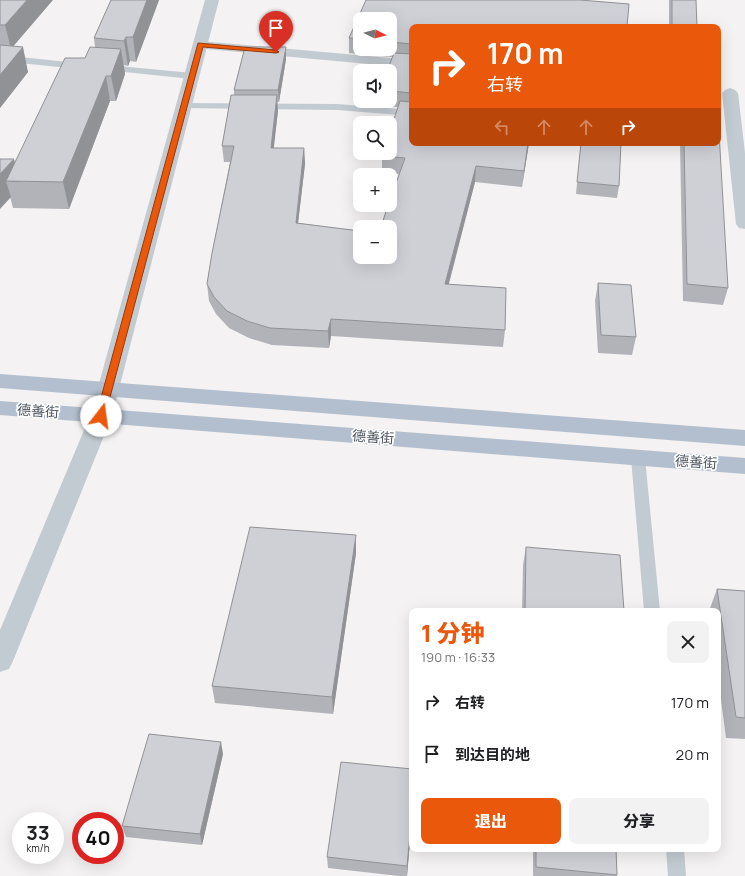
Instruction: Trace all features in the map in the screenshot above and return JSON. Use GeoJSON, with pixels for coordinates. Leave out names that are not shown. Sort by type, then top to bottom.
{"type":"FeatureCollection","features":[{"type":"Feature","properties":{"kind":"main road","name":"德善街"},"geometry":{"type":"LineString","coordinates":[[0,381],[745,438]]}},
{"type":"Feature","properties":{"kind":"main road","name":"德善街"},"geometry":{"type":"LineString","coordinates":[[0,408],[745,466]]}},
{"type":"Feature","properties":{"kind":"street"},"geometry":{"type":"LineString","coordinates":[[0,661],[101,416],[212,0]]}},
{"type":"Feature","properties":{"kind":"street"},"geometry":{"type":"LineString","coordinates":[[200,45],[409,64]]}},
{"type":"Feature","properties":{"kind":"street"},"geometry":{"type":"LineString","coordinates":[[731,93],[745,224]]}},
{"type":"Feature","properties":{"kind":"lane"},"geometry":{"type":"LineString","coordinates":[[0,58],[192,76]]}},
{"type":"Feature","properties":{"kind":"lane"},"geometry":{"type":"LineString","coordinates":[[184,106],[336,107],[409,113]]}},
{"type":"Feature","properties":{"kind":"lane"},"geometry":{"type":"LineString","coordinates":[[638,458],[652,608]]}},
{"type":"Feature","properties":{"kind":"lane"},"geometry":{"type":"LineString","coordinates":[[674,852],[677,876]]}},
{"type":"Feature","properties":{"kind":"building"},"geometry":{"type":"Polygon","coordinates":[[[0,0],[27,0],[5,25],[0,25],[0,0]]]}},
{"type":"Feature","properties":{"kind":"building"},"geometry":{"type":"Polygon","coordinates":[[[111,0],[147,0],[133,37],[126,37],[124,41],[94,38],[111,0]]]}},
{"type":"Feature","properties":{"kind":"building"},"geometry":{"type":"Polygon","coordinates":[[[366,0],[580,0],[629,4],[627,24],[409,24],[409,44],[397,43],[397,12],[361,12],[366,0]]]}},
{"type":"Feature","properties":{"kind":"building"},"geometry":{"type":"Polygon","coordinates":[[[672,0],[696,0],[697,24],[672,24],[672,0]]]}},
{"type":"Feature","properties":{"kind":"building"},"geometry":{"type":"Polygon","coordinates":[[[353,29],[353,38],[349,38],[353,29]]]}},
{"type":"Feature","properties":{"kind":"building"},"geometry":{"type":"Polygon","coordinates":[[[0,45],[23,47],[0,75],[0,45]]]}},
{"type":"Feature","properties":{"kind":"building"},"geometry":{"type":"Polygon","coordinates":[[[90,47],[121,49],[111,76],[106,76],[63,182],[6,181],[65,58],[85,58],[90,47]]]}},
{"type":"Feature","properties":{"kind":"building"},"geometry":{"type":"Polygon","coordinates":[[[245,47],[286,47],[278,90],[234,90],[245,47]]]}},
{"type":"Feature","properties":{"kind":"building"},"geometry":{"type":"Polygon","coordinates":[[[397,53],[409,54],[409,93],[397,92],[397,64],[390,64],[393,56],[397,56],[397,53]]]}},
{"type":"Feature","properties":{"kind":"building"},"geometry":{"type":"Polygon","coordinates":[[[231,95],[277,95],[271,148],[304,148],[296,223],[353,230],[353,264],[397,264],[397,220],[383,220],[386,212],[397,212],[397,180],[405,158],[397,157],[397,116],[395,116],[400,101],[409,102],[409,146],[528,146],[524,171],[476,166],[445,284],[506,288],[505,330],[331,319],[328,331],[270,328],[247,321],[227,311],[214,297],[207,284],[234,146],[222,146],[231,95]]]}},
{"type":"Feature","properties":{"kind":"building"},"geometry":{"type":"Polygon","coordinates":[[[581,146],[621,146],[619,186],[577,182],[581,146]]]}},
{"type":"Feature","properties":{"kind":"building"},"geometry":{"type":"Polygon","coordinates":[[[684,146],[720,146],[728,288],[687,284],[684,146]]]}},
{"type":"Feature","properties":{"kind":"building"},"geometry":{"type":"Polygon","coordinates":[[[0,159],[14,159],[0,174],[0,159]]]}},
{"type":"Feature","properties":{"kind":"building"},"geometry":{"type":"Polygon","coordinates":[[[598,283],[631,285],[636,337],[601,335],[598,283]]]}},
{"type":"Feature","properties":{"kind":"building"},"geometry":{"type":"Polygon","coordinates":[[[250,527],[356,535],[332,697],[212,686],[250,527]]]}},
{"type":"Feature","properties":{"kind":"building"},"geometry":{"type":"Polygon","coordinates":[[[526,547],[620,555],[624,608],[525,608],[526,547]]]}},
{"type":"Feature","properties":{"kind":"building"},"geometry":{"type":"Polygon","coordinates":[[[717,589],[745,591],[745,718],[736,717],[717,589]]]}},
{"type":"Feature","properties":{"kind":"building"},"geometry":{"type":"Polygon","coordinates":[[[149,734],[221,742],[200,834],[124,826],[124,819],[149,734]]]}},
{"type":"Feature","properties":{"kind":"building"},"geometry":{"type":"Polygon","coordinates":[[[341,762],[409,769],[409,845],[407,866],[327,857],[341,762]]]}},
{"type":"Feature","properties":{"kind":"building"},"geometry":{"type":"Polygon","coordinates":[[[536,852],[616,852],[617,875],[536,867],[536,852]]]}},
{"type":"Feature","properties":{"kind":"route"},"geometry":{"type":"LineString","coordinates":[[101,416],[200,45],[276,52]]}}]}
